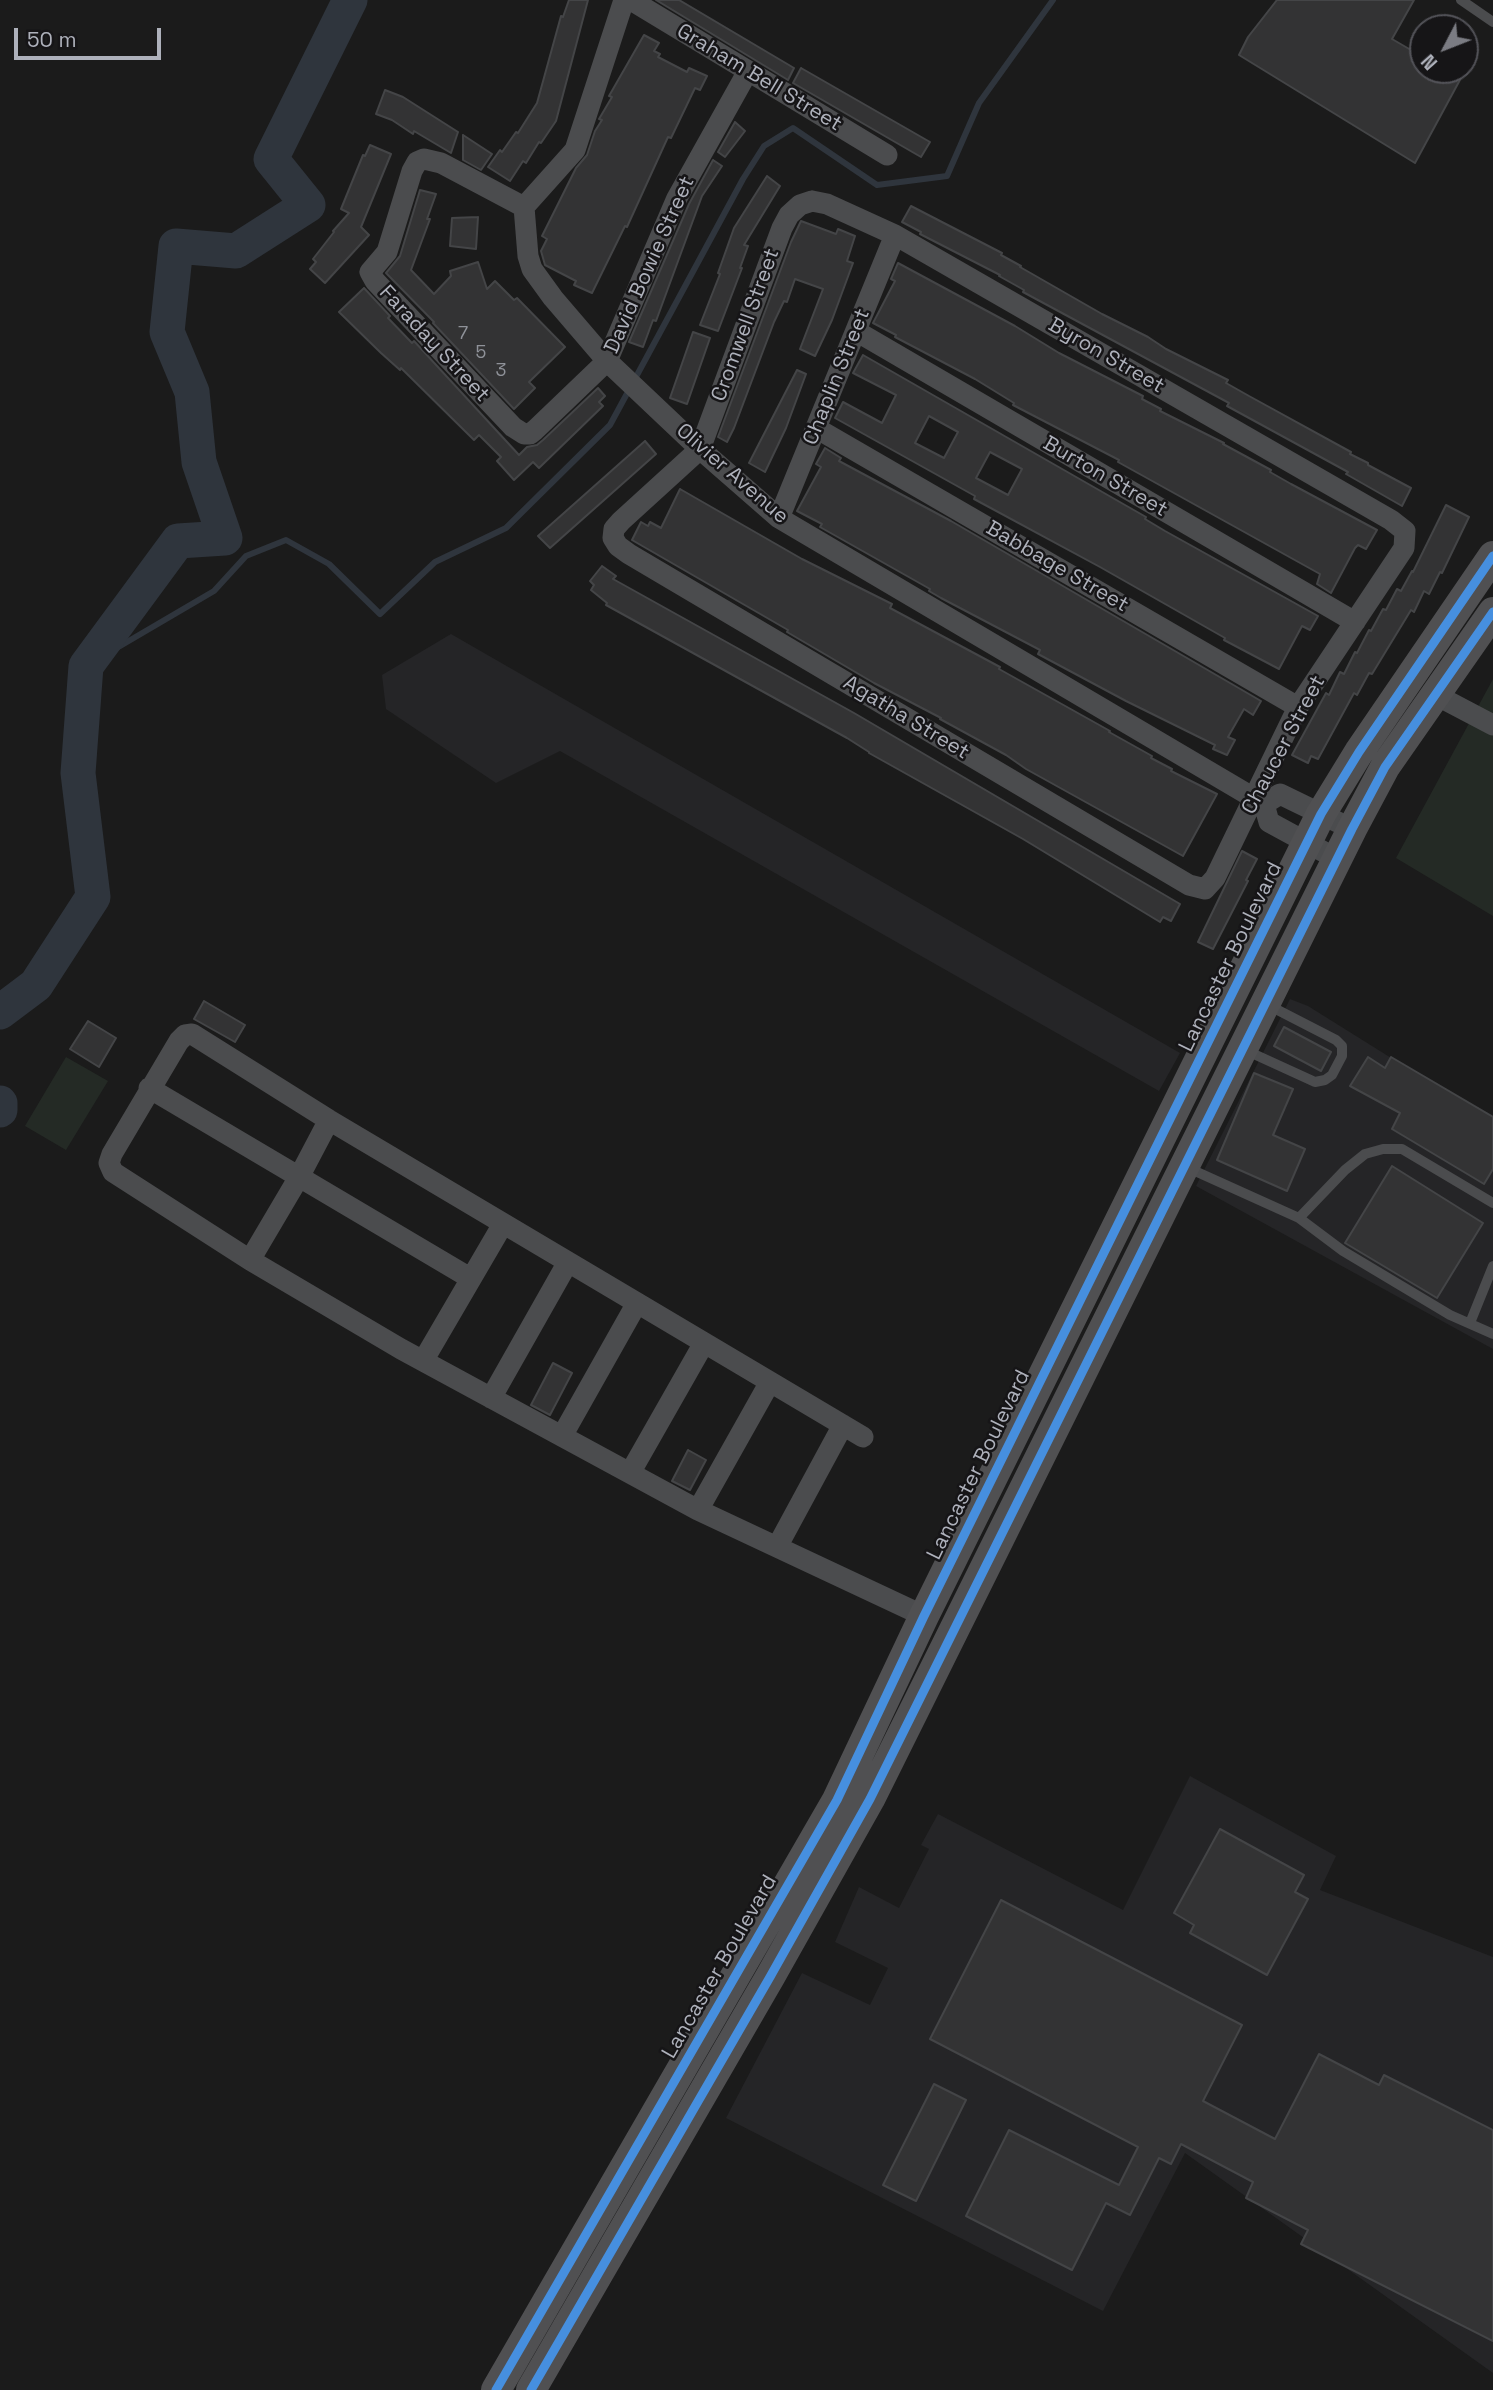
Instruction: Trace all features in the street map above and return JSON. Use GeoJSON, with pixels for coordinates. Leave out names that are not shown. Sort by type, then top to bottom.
{"type":"FeatureCollection","features":[{"type":"Feature","properties":{"kind":"main road","name":"Lancaster Boulevard"},"geometry":{"type":"LineString","coordinates":[[495,2390],[837,1800],[924,1616],[1321,814],[1359,752],[1493,556]]}},
{"type":"Feature","properties":{"kind":"main road"},"geometry":{"type":"LineString","coordinates":[[531,2390],[764,1989],[870,1799],[1385,767],[1493,612]]}},
{"type":"Feature","properties":{"kind":"main road"},"geometry":{"type":"LineString","coordinates":[[1056,1348],[1087,1363]]}},
{"type":"Feature","properties":{"kind":"street"},"geometry":{"type":"LineString","coordinates":[[524,206],[575,150],[624,0]]}},
{"type":"Feature","properties":{"kind":"street","name":"Graham Bell Street"},"geometry":{"type":"LineString","coordinates":[[631,0],[887,155]]}},
{"type":"Feature","properties":{"kind":"street","name":"David Bowie Street"},"geometry":{"type":"LineString","coordinates":[[524,435],[530,434],[614,367],[677,198],[748,71]]}},
{"type":"Feature","properties":{"kind":"street","name":"Faraday Street"},"geometry":{"type":"LineString","coordinates":[[524,206],[441,163],[424,159],[417,162],[412,171],[387,252],[370,272],[375,281],[513,427],[524,435]]}},
{"type":"Feature","properties":{"kind":"street","name":"Byron Street"},"geometry":{"type":"LineString","coordinates":[[800,205],[813,201],[827,204],[895,235],[1391,520],[1405,531]]}},
{"type":"Feature","properties":{"kind":"street","name":"Cromwell Street"},"geometry":{"type":"LineString","coordinates":[[613,538],[614,529],[621,521],[700,449],[782,228],[789,215],[800,205]]}},
{"type":"Feature","properties":{"kind":"street","name":"Olivier Avenue"},"geometry":{"type":"LineString","coordinates":[[524,206],[527,249],[532,269],[553,298],[614,367],[779,519],[1259,801],[1269,822],[1337,859]]}},
{"type":"Feature","properties":{"kind":"street","name":"Chaplin Street"},"geometry":{"type":"LineString","coordinates":[[779,519],[895,235]]}},
{"type":"Feature","properties":{"kind":"street","name":"Burton Street"},"geometry":{"type":"LineString","coordinates":[[856,331],[1355,622]]}},
{"type":"Feature","properties":{"kind":"street","name":"Babbage Street"},"geometry":{"type":"LineString","coordinates":[[816,428],[1298,707]]}},
{"type":"Feature","properties":{"kind":"street","name":"Chaucer Street"},"geometry":{"type":"LineString","coordinates":[[1205,889],[1215,878],[1259,801],[1298,707],[1404,548],[1405,531]]}},
{"type":"Feature","properties":{"kind":"street","name":"Agatha Street"},"geometry":{"type":"LineString","coordinates":[[613,538],[618,546],[641,561],[1189,885],[1205,889]]}},
{"type":"Feature","properties":{"kind":"street"},"geometry":{"type":"LineString","coordinates":[[1434,695],[1493,725]]}},
{"type":"Feature","properties":{"kind":"street"},"geometry":{"type":"LineString","coordinates":[[1259,801],[1280,794],[1352,829]]}},
{"type":"Feature","properties":{"kind":"street"},"geometry":{"type":"LineString","coordinates":[[863,1437],[329,1120],[192,1034],[185,1035],[179,1041],[111,1154],[109,1163],[113,1172],[250,1260],[423,1361],[698,1510],[924,1616]]}},
{"type":"Feature","properties":{"kind":"street"},"geometry":{"type":"LineString","coordinates":[[149,1088],[470,1278]]}},
{"type":"Feature","properties":{"kind":"street"},"geometry":{"type":"LineString","coordinates":[[250,1260],[329,1120]]}},
{"type":"Feature","properties":{"kind":"street"},"geometry":{"type":"LineString","coordinates":[[423,1361],[503,1224]]}},
{"type":"Feature","properties":{"kind":"street"},"geometry":{"type":"LineString","coordinates":[[491,1398],[568,1262]]}},
{"type":"Feature","properties":{"kind":"street"},"geometry":{"type":"LineString","coordinates":[[562,1436],[637,1303]]}},
{"type":"Feature","properties":{"kind":"street"},"geometry":{"type":"LineString","coordinates":[[630,1473],[704,1343]]}},
{"type":"Feature","properties":{"kind":"street"},"geometry":{"type":"LineString","coordinates":[[698,1510],[770,1382]]}},
{"type":"Feature","properties":{"kind":"street"},"geometry":{"type":"LineString","coordinates":[[776,1547],[844,1425]]}},
{"type":"Feature","properties":{"kind":"lane"},"geometry":{"type":"LineString","coordinates":[[1461,0],[1493,22]]}},
{"type":"Feature","properties":{"kind":"lane"},"geometry":{"type":"LineString","coordinates":[[1243,1048],[1315,1082],[1332,1075],[1342,1056],[1342,1046],[1336,1040],[1266,1004]]}},
{"type":"Feature","properties":{"kind":"lane"},"geometry":{"type":"LineString","coordinates":[[1299,1219],[1345,1170],[1365,1154],[1383,1149],[1402,1149],[1493,1203]]}},
{"type":"Feature","properties":{"kind":"lane"},"geometry":{"type":"LineString","coordinates":[[1184,1166],[1299,1219],[1343,1251],[1450,1315],[1493,1334]]}},
{"type":"Feature","properties":{"kind":"lane"},"geometry":{"type":"LineString","coordinates":[[1470,1323],[1493,1266]]}},
{"type":"Feature","properties":{"kind":"shaded area"},"geometry":{"type":"Polygon","coordinates":[[[451,634],[1180,1053],[1159,1091],[560,751],[496,783],[386,709],[382,675],[451,634]]]}},
{"type":"Feature","properties":{"kind":"shaded area"},"geometry":{"type":"Polygon","coordinates":[[[1493,679],[1493,916],[1396,858],[1493,679]]]}},
{"type":"Feature","properties":{"kind":"shaded area"},"geometry":{"type":"Polygon","coordinates":[[[1290,999],[1308,1006],[1493,1116],[1493,1349],[1196,1186],[1290,999]]]}},
{"type":"Feature","properties":{"kind":"shaded area"},"geometry":{"type":"Polygon","coordinates":[[[66,1057],[108,1081],[66,1150],[25,1126],[66,1057]]]}},
{"type":"Feature","properties":{"kind":"shaded area"},"geometry":{"type":"Polygon","coordinates":[[[1190,1776],[1336,1856],[1320,1890],[1493,1957],[1493,2373],[1185,2153],[1103,2311],[726,2118],[802,1973],[870,2005],[888,1968],[835,1942],[859,1887],[899,1908],[929,1849],[921,1845],[938,1814],[1123,1910],[1190,1776]]]}},
{"type":"Feature","properties":{"kind":"building"},"geometry":{"type":"Polygon","coordinates":[[[569,0],[588,0],[556,121],[510,181],[488,167],[500,150],[502,152],[516,132],[518,133],[537,103],[561,16],[563,17],[569,0]]]}},
{"type":"Feature","properties":{"kind":"building"},"geometry":{"type":"Polygon","coordinates":[[[656,0],[679,0],[794,68],[788,80],[656,0]]]}},
{"type":"Feature","properties":{"kind":"building"},"geometry":{"type":"Polygon","coordinates":[[[1277,0],[1414,0],[1392,39],[1409,49],[1409,84],[1458,84],[1415,163],[1239,55],[1248,37],[1277,0]]]}},
{"type":"Feature","properties":{"kind":"building"},"geometry":{"type":"Polygon","coordinates":[[[644,35],[659,43],[654,51],[660,54],[658,57],[687,72],[689,68],[707,76],[700,90],[695,88],[671,138],[668,137],[627,227],[625,226],[592,293],[574,285],[576,281],[545,265],[541,251],[547,239],[542,236],[576,168],[587,155],[595,131],[602,120],[599,119],[612,97],[609,96],[644,35]]]}},
{"type":"Feature","properties":{"kind":"building"},"geometry":{"type":"Polygon","coordinates":[[[801,68],[930,142],[921,157],[793,83],[801,68]]]}},
{"type":"Feature","properties":{"kind":"building"},"geometry":{"type":"Polygon","coordinates":[[[385,90],[403,97],[458,132],[451,153],[414,131],[413,134],[392,120],[376,114],[385,90]]]}},
{"type":"Feature","properties":{"kind":"building"},"geometry":{"type":"Polygon","coordinates":[[[735,122],[745,131],[725,157],[718,152],[735,122]]]}},
{"type":"Feature","properties":{"kind":"building"},"geometry":{"type":"Polygon","coordinates":[[[463,135],[492,154],[481,170],[463,160],[463,135]]]}},
{"type":"Feature","properties":{"kind":"building"},"geometry":{"type":"Polygon","coordinates":[[[370,145],[391,154],[361,227],[369,235],[325,283],[310,269],[316,262],[313,259],[349,213],[341,209],[363,155],[365,156],[370,145]]]}},
{"type":"Feature","properties":{"kind":"building"},"geometry":{"type":"Polygon","coordinates":[[[713,160],[722,166],[702,196],[656,321],[653,320],[643,347],[629,342],[689,204],[713,160]]]}},
{"type":"Feature","properties":{"kind":"building"},"geometry":{"type":"Polygon","coordinates":[[[767,176],[780,186],[744,245],[748,246],[742,268],[718,331],[700,325],[734,228],[767,176]]]}},
{"type":"Feature","properties":{"kind":"building"},"geometry":{"type":"Polygon","coordinates":[[[420,190],[436,194],[427,219],[430,219],[411,270],[434,294],[451,276],[450,271],[478,262],[487,289],[495,281],[514,300],[517,298],[565,347],[529,382],[535,388],[514,409],[386,273],[400,256],[420,190]]]}},
{"type":"Feature","properties":{"kind":"building"},"geometry":{"type":"Polygon","coordinates":[[[911,206],[1002,253],[1001,255],[1020,267],[1102,314],[1228,380],[1226,383],[1411,488],[1402,506],[1346,474],[1348,472],[1227,406],[1229,403],[1023,292],[1024,290],[1000,275],[920,234],[921,232],[902,222],[911,206]]]}},
{"type":"Feature","properties":{"kind":"building"},"geometry":{"type":"Polygon","coordinates":[[[478,217],[476,249],[450,246],[452,218],[478,217]]]}},
{"type":"Feature","properties":{"kind":"building"},"geometry":{"type":"Polygon","coordinates":[[[801,221],[836,234],[838,229],[855,236],[847,261],[853,263],[832,320],[815,356],[800,349],[823,289],[795,279],[787,302],[784,301],[774,322],[727,442],[718,437],[801,221]]]}},
{"type":"Feature","properties":{"kind":"building"},"geometry":{"type":"Polygon","coordinates":[[[898,263],[1059,353],[1143,396],[1142,399],[1161,409],[1160,411],[1224,443],[1291,484],[1377,530],[1366,549],[1358,545],[1355,548],[1331,593],[1317,584],[1320,574],[1118,462],[1119,460],[1013,405],[1014,403],[975,379],[895,337],[896,335],[873,323],[895,281],[891,279],[898,263]]]}},
{"type":"Feature","properties":{"kind":"building"},"geometry":{"type":"Polygon","coordinates":[[[364,288],[390,316],[388,318],[412,343],[414,341],[519,455],[527,447],[537,445],[543,440],[598,388],[605,396],[599,402],[603,406],[539,468],[533,462],[514,480],[497,461],[501,457],[479,435],[474,440],[339,312],[364,288]]]}},
{"type":"Feature","properties":{"kind":"building"},"geometry":{"type":"Polygon","coordinates":[[[693,332],[710,338],[687,404],[670,398],[693,332]]]}},
{"type":"Feature","properties":{"kind":"building"},"geometry":{"type":"Polygon","coordinates":[[[863,355],[1146,517],[1145,519],[1165,531],[1318,616],[1310,630],[1302,626],[1279,669],[974,499],[975,496],[835,418],[843,402],[882,423],[896,395],[853,373],[863,355]],[[929,416],[915,443],[944,458],[958,432],[929,416]],[[990,452],[976,478],[1008,495],[1022,469],[990,452]]]}},
{"type":"Feature","properties":{"kind":"building"},"geometry":{"type":"Polygon","coordinates":[[[797,370],[806,374],[786,428],[765,472],[749,463],[797,370]]]}},
{"type":"Feature","properties":{"kind":"building"},"geometry":{"type":"Polygon","coordinates":[[[645,441],[656,454],[550,548],[538,536],[645,441]]]}},
{"type":"Feature","properties":{"kind":"building"},"geometry":{"type":"Polygon","coordinates":[[[825,448],[841,458],[839,461],[951,521],[1261,701],[1253,715],[1244,709],[1228,737],[1235,740],[1227,755],[1213,749],[1215,745],[1038,654],[1040,650],[941,598],[797,511],[821,467],[816,464],[825,448]]]}},
{"type":"Feature","properties":{"kind":"building"},"geometry":{"type":"Polygon","coordinates":[[[680,489],[802,559],[892,604],[890,608],[1000,667],[999,669],[1152,756],[1151,758],[1172,769],[1171,771],[1217,794],[1183,856],[1026,769],[941,718],[874,683],[632,540],[641,522],[648,526],[650,522],[661,528],[680,489]]]}},
{"type":"Feature","properties":{"kind":"building"},"geometry":{"type":"Polygon","coordinates":[[[1446,505],[1469,517],[1442,573],[1440,572],[1429,594],[1424,591],[1414,612],[1411,610],[1372,674],[1369,673],[1357,695],[1354,693],[1318,759],[1311,756],[1308,763],[1292,755],[1326,693],[1329,695],[1340,672],[1344,674],[1383,609],[1386,610],[1397,589],[1401,591],[1413,572],[1446,505]]]}},
{"type":"Feature","properties":{"kind":"building"},"geometry":{"type":"Polygon","coordinates":[[[602,566],[616,576],[613,579],[854,713],[1180,904],[1171,921],[1163,917],[1160,922],[1023,839],[847,738],[606,605],[607,603],[591,590],[594,585],[590,581],[602,566]]]}},
{"type":"Feature","properties":{"kind":"building"},"geometry":{"type":"Polygon","coordinates":[[[1242,851],[1257,859],[1213,949],[1198,942],[1242,851]]]}},
{"type":"Feature","properties":{"kind":"building"},"geometry":{"type":"Polygon","coordinates":[[[204,1001],[245,1025],[235,1042],[194,1019],[204,1001]]]}},
{"type":"Feature","properties":{"kind":"building"},"geometry":{"type":"Polygon","coordinates":[[[88,1021],[116,1038],[99,1067],[70,1049],[88,1021]]]}},
{"type":"Feature","properties":{"kind":"building"},"geometry":{"type":"Polygon","coordinates":[[[1284,1027],[1331,1052],[1321,1071],[1274,1046],[1284,1027]]]}},
{"type":"Feature","properties":{"kind":"building"},"geometry":{"type":"Polygon","coordinates":[[[1368,1057],[1385,1068],[1391,1057],[1493,1117],[1493,1169],[1484,1184],[1392,1129],[1400,1113],[1350,1086],[1368,1057]]]}},
{"type":"Feature","properties":{"kind":"building"},"geometry":{"type":"Polygon","coordinates":[[[1254,1073],[1293,1089],[1273,1135],[1305,1149],[1287,1191],[1217,1160],[1254,1073]]]}},
{"type":"Feature","properties":{"kind":"building"},"geometry":{"type":"Polygon","coordinates":[[[1392,1166],[1483,1223],[1437,1298],[1345,1243],[1392,1166]]]}},
{"type":"Feature","properties":{"kind":"building"},"geometry":{"type":"Polygon","coordinates":[[[553,1363],[572,1373],[550,1415],[531,1405],[553,1363]]]}},
{"type":"Feature","properties":{"kind":"building"},"geometry":{"type":"Polygon","coordinates":[[[688,1450],[706,1460],[690,1490],[672,1481],[688,1450]]]}},
{"type":"Feature","properties":{"kind":"building"},"geometry":{"type":"Polygon","coordinates":[[[1220,1829],[1304,1875],[1295,1892],[1308,1899],[1267,1975],[1190,1933],[1194,1925],[1174,1913],[1220,1829]]]}},
{"type":"Feature","properties":{"kind":"building"},"geometry":{"type":"Polygon","coordinates":[[[1001,1900],[1242,2025],[1203,2101],[1275,2139],[1319,2054],[1379,2085],[1384,2075],[1493,2130],[1493,2341],[1301,2244],[1308,2230],[1246,2198],[1253,2182],[1181,2144],[1171,2164],[1159,2158],[1130,2215],[1106,2203],[1072,2270],[966,2216],[1009,2130],[1119,2185],[1138,2147],[930,2039],[1001,1900]]]}},
{"type":"Feature","properties":{"kind":"building"},"geometry":{"type":"Polygon","coordinates":[[[934,2084],[966,2100],[916,2201],[883,2185],[934,2084]]]}},
{"type":"Feature","properties":{"kind":"waterway"},"geometry":{"type":"LineString","coordinates":[[0,1012],[36,985],[93,897],[78,773],[86,666],[178,541],[225,538],[199,462],[192,392],[167,332],[176,246],[236,251],[308,205],[271,159],[350,0]]}},
{"type":"Feature","properties":{"kind":"waterway"},"geometry":{"type":"LineString","coordinates":[[86,666],[214,591],[246,556],[286,540],[329,564],[380,614],[435,562],[506,528],[610,425],[743,179],[764,146],[793,128],[877,185],[947,176],[979,103],[1053,0]]}},
{"type":"Feature","properties":{"kind":"waterway"},"geometry":{"type":"LineString","coordinates":[[0,1103],[0,1110]]}},
{"type":"Feature","properties":{"kind":"cycle path"},"geometry":{"type":"LineString","coordinates":[[496,2390],[837,1800],[924,1616],[1321,814],[1359,752],[1493,556]]}},
{"type":"Feature","properties":{"kind":"cycle path"},"geometry":{"type":"LineString","coordinates":[[531,2390],[870,1799],[1385,767],[1493,612]]}}]}
